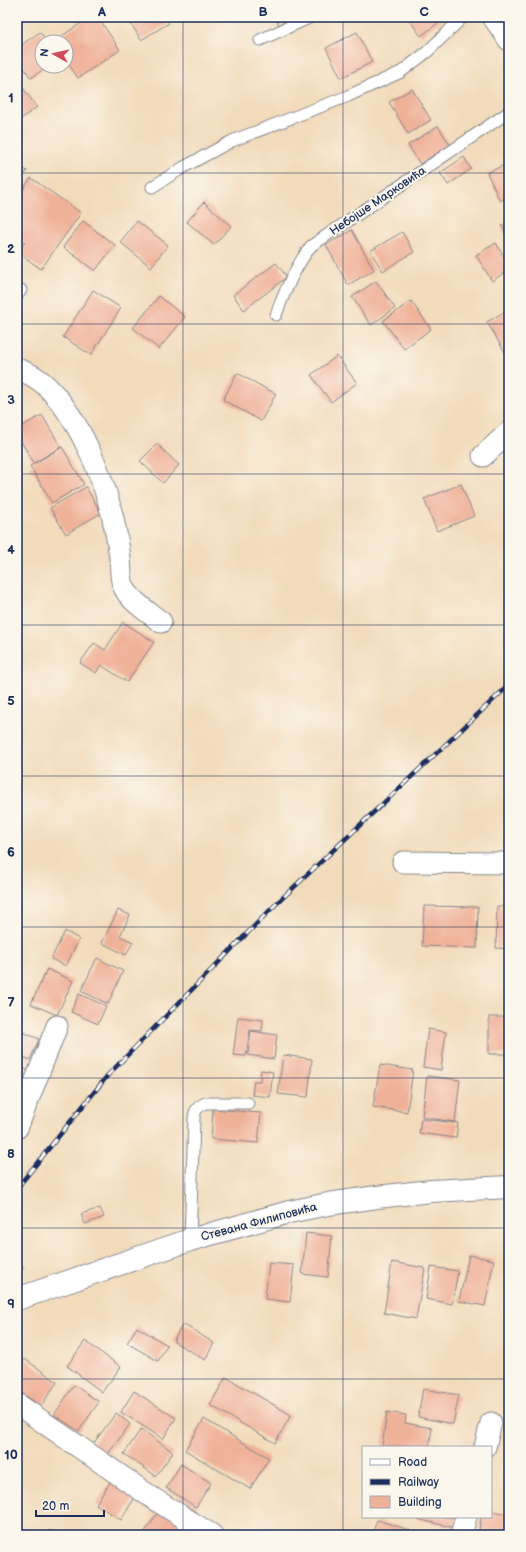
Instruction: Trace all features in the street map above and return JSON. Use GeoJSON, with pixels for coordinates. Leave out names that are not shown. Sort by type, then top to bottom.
{"type":"FeatureCollection","features":[{"type":"Feature","properties":{"kind":"main road","name":"Стевана Филиповића"},"geometry":{"type":"LineString","coordinates":[[17,1299],[190,1240],[289,1212],[328,1204],[431,1192],[509,1187]]}},
{"type":"Feature","properties":{"kind":"street"},"geometry":{"type":"LineString","coordinates":[[494,17],[509,40]]}},
{"type":"Feature","properties":{"kind":"street"},"geometry":{"type":"LineString","coordinates":[[17,369],[35,377],[54,393],[65,408],[80,434],[106,494],[120,556],[122,585],[128,596],[162,622]]}},
{"type":"Feature","properties":{"kind":"street"},"geometry":{"type":"LineString","coordinates":[[483,456],[509,432]]}},
{"type":"Feature","properties":{"kind":"street"},"geometry":{"type":"LineString","coordinates":[[403,862],[509,863]]}},
{"type":"Feature","properties":{"kind":"street"},"geometry":{"type":"LineString","coordinates":[[17,1128],[57,1026]]}},
{"type":"Feature","properties":{"kind":"street"},"geometry":{"type":"LineString","coordinates":[[17,1404],[154,1499],[212,1535]]}},
{"type":"Feature","properties":{"kind":"street"},"geometry":{"type":"LineString","coordinates":[[485,1446],[491,1423]]}},
{"type":"Feature","properties":{"kind":"street"},"geometry":{"type":"LineString","coordinates":[[461,1535],[466,1518]]}},
{"type":"Feature","properties":{"kind":"lane"},"geometry":{"type":"LineString","coordinates":[[260,40],[311,17]]}},
{"type":"Feature","properties":{"kind":"lane"},"geometry":{"type":"LineString","coordinates":[[152,187],[184,167],[232,141],[348,96],[401,72],[427,52],[463,17]]}},
{"type":"Feature","properties":{"kind":"lane","name":"Небојше Марковића"},"geometry":{"type":"LineString","coordinates":[[276,315],[288,285],[300,262],[311,246],[509,112]]}},
{"type":"Feature","properties":{"kind":"lane"},"geometry":{"type":"LineString","coordinates":[[190,1240],[195,1111],[198,1106],[205,1103],[248,1103]]}},
{"type":"Feature","properties":{"kind":"building"},"geometry":{"type":"Polygon","coordinates":[[[90,17],[98,17],[120,50],[78,78],[74,72],[74,34],[65,34],[90,17]]]}},
{"type":"Feature","properties":{"kind":"building"},"geometry":{"type":"Polygon","coordinates":[[[127,17],[165,17],[169,23],[141,40],[127,17]]]}},
{"type":"Feature","properties":{"kind":"building"},"geometry":{"type":"Polygon","coordinates":[[[275,17],[293,17],[279,25],[275,17]]]}},
{"type":"Feature","properties":{"kind":"building"},"geometry":{"type":"Polygon","coordinates":[[[407,17],[446,17],[421,36],[407,17]]]}},
{"type":"Feature","properties":{"kind":"building"},"geometry":{"type":"Polygon","coordinates":[[[357,32],[372,62],[341,78],[326,48],[357,32]]]}},
{"type":"Feature","properties":{"kind":"building"},"geometry":{"type":"Polygon","coordinates":[[[34,36],[34,74],[37,74],[31,78],[17,58],[17,48],[34,36]]]}},
{"type":"Feature","properties":{"kind":"building"},"geometry":{"type":"Polygon","coordinates":[[[17,80],[37,107],[17,122],[17,80]]]}},
{"type":"Feature","properties":{"kind":"building"},"geometry":{"type":"Polygon","coordinates":[[[412,89],[431,120],[408,134],[389,102],[412,89]]]}},
{"type":"Feature","properties":{"kind":"building"},"geometry":{"type":"Polygon","coordinates":[[[438,126],[450,145],[420,164],[408,145],[438,126]]]}},
{"type":"Feature","properties":{"kind":"building"},"geometry":{"type":"Polygon","coordinates":[[[464,157],[471,169],[448,185],[440,173],[464,157]]]}},
{"type":"Feature","properties":{"kind":"building"},"geometry":{"type":"Polygon","coordinates":[[[508,163],[509,196],[500,201],[487,173],[508,163]]]}},
{"type":"Feature","properties":{"kind":"building"},"geometry":{"type":"Polygon","coordinates":[[[17,164],[27,171],[17,186],[17,164]]]}},
{"type":"Feature","properties":{"kind":"building"},"geometry":{"type":"Polygon","coordinates":[[[31,178],[81,213],[41,269],[17,252],[25,242],[17,236],[17,198],[31,178]]]}},
{"type":"Feature","properties":{"kind":"building"},"geometry":{"type":"Polygon","coordinates":[[[204,202],[231,226],[214,245],[187,222],[204,202]]]}},
{"type":"Feature","properties":{"kind":"building"},"geometry":{"type":"Polygon","coordinates":[[[83,221],[115,245],[95,271],[63,247],[83,221]]]}},
{"type":"Feature","properties":{"kind":"building"},"geometry":{"type":"Polygon","coordinates":[[[137,221],[168,245],[151,267],[120,242],[137,221]]]}},
{"type":"Feature","properties":{"kind":"building"},"geometry":{"type":"Polygon","coordinates":[[[509,223],[509,241],[502,226],[509,223]]]}},
{"type":"Feature","properties":{"kind":"building"},"geometry":{"type":"Polygon","coordinates":[[[352,230],[374,270],[348,285],[326,245],[352,230]]]}},
{"type":"Feature","properties":{"kind":"building"},"geometry":{"type":"Polygon","coordinates":[[[402,232],[414,252],[383,271],[370,251],[402,232]]]}},
{"type":"Feature","properties":{"kind":"building"},"geometry":{"type":"Polygon","coordinates":[[[496,243],[509,265],[509,270],[492,281],[476,255],[496,243]]]}},
{"type":"Feature","properties":{"kind":"building"},"geometry":{"type":"Polygon","coordinates":[[[276,263],[287,277],[244,310],[233,295],[276,263]]]}},
{"type":"Feature","properties":{"kind":"building"},"geometry":{"type":"Polygon","coordinates":[[[376,281],[395,308],[371,325],[352,297],[376,281]]]}},
{"type":"Feature","properties":{"kind":"building"},"geometry":{"type":"Polygon","coordinates":[[[93,290],[121,308],[91,355],[63,337],[93,290]]]}},
{"type":"Feature","properties":{"kind":"building"},"geometry":{"type":"Polygon","coordinates":[[[159,296],[185,317],[159,349],[133,328],[159,296]]]}},
{"type":"Feature","properties":{"kind":"building"},"geometry":{"type":"Polygon","coordinates":[[[411,301],[431,329],[404,349],[383,321],[411,301]]]}},
{"type":"Feature","properties":{"kind":"building"},"geometry":{"type":"Polygon","coordinates":[[[509,309],[509,359],[487,322],[509,309]]]}},
{"type":"Feature","properties":{"kind":"building"},"geometry":{"type":"Polygon","coordinates":[[[337,356],[357,383],[331,402],[311,375],[337,356]]]}},
{"type":"Feature","properties":{"kind":"building"},"geometry":{"type":"Polygon","coordinates":[[[237,373],[276,394],[261,421],[223,400],[237,373]]]}},
{"type":"Feature","properties":{"kind":"building"},"geometry":{"type":"Polygon","coordinates":[[[42,415],[61,447],[34,463],[17,435],[17,429],[42,415]]]}},
{"type":"Feature","properties":{"kind":"building"},"geometry":{"type":"Polygon","coordinates":[[[157,444],[179,465],[163,483],[140,461],[157,444]]]}},
{"type":"Feature","properties":{"kind":"building"},"geometry":{"type":"Polygon","coordinates":[[[62,447],[84,484],[52,503],[30,466],[62,447]]]}},
{"type":"Feature","properties":{"kind":"building"},"geometry":{"type":"Polygon","coordinates":[[[461,484],[474,516],[437,531],[424,499],[461,484]]]}},
{"type":"Feature","properties":{"kind":"building"},"geometry":{"type":"Polygon","coordinates":[[[86,487],[101,513],[66,534],[50,508],[86,487]]]}},
{"type":"Feature","properties":{"kind":"building"},"geometry":{"type":"Polygon","coordinates":[[[123,622],[154,642],[127,682],[101,665],[96,673],[80,663],[94,643],[105,650],[123,622]]]}},
{"type":"Feature","properties":{"kind":"building"},"geometry":{"type":"Polygon","coordinates":[[[424,906],[478,907],[477,948],[422,946],[424,906]]]}},
{"type":"Feature","properties":{"kind":"building"},"geometry":{"type":"Polygon","coordinates":[[[497,906],[509,907],[509,949],[496,948],[497,906]]]}},
{"type":"Feature","properties":{"kind":"building"},"geometry":{"type":"Polygon","coordinates":[[[118,910],[130,915],[120,936],[133,942],[126,955],[102,943],[118,910]]]}},
{"type":"Feature","properties":{"kind":"building"},"geometry":{"type":"Polygon","coordinates":[[[65,931],[79,939],[66,966],[51,959],[65,931]]]}},
{"type":"Feature","properties":{"kind":"building"},"geometry":{"type":"Polygon","coordinates":[[[97,958],[123,971],[108,1004],[81,991],[97,958]]]}},
{"type":"Feature","properties":{"kind":"building"},"geometry":{"type":"Polygon","coordinates":[[[47,969],[73,981],[57,1015],[31,1004],[47,969]]]}},
{"type":"Feature","properties":{"kind":"building"},"geometry":{"type":"Polygon","coordinates":[[[79,994],[106,1006],[98,1024],[71,1012],[79,994]]]}},
{"type":"Feature","properties":{"kind":"building"},"geometry":{"type":"Polygon","coordinates":[[[238,1017],[263,1020],[262,1031],[250,1030],[246,1056],[233,1055],[238,1017]]]}},
{"type":"Feature","properties":{"kind":"building"},"geometry":{"type":"Polygon","coordinates":[[[489,1017],[509,1017],[509,1054],[489,1054],[489,1017]]]}},
{"type":"Feature","properties":{"kind":"building"},"geometry":{"type":"Polygon","coordinates":[[[428,1029],[446,1032],[441,1070],[423,1067],[428,1029]]]}},
{"type":"Feature","properties":{"kind":"building"},"geometry":{"type":"Polygon","coordinates":[[[18,1030],[39,1039],[30,1060],[17,1054],[18,1030]]]}},
{"type":"Feature","properties":{"kind":"building"},"geometry":{"type":"Polygon","coordinates":[[[251,1031],[277,1035],[274,1059],[248,1055],[251,1031]]]}},
{"type":"Feature","properties":{"kind":"building"},"geometry":{"type":"Polygon","coordinates":[[[283,1055],[312,1059],[308,1097],[278,1094],[283,1055]]]}},
{"type":"Feature","properties":{"kind":"building"},"geometry":{"type":"Polygon","coordinates":[[[380,1065],[413,1070],[407,1112],[373,1107],[380,1065]]]}},
{"type":"Feature","properties":{"kind":"building"},"geometry":{"type":"Polygon","coordinates":[[[17,1066],[32,1072],[17,1109],[17,1066]]]}},
{"type":"Feature","properties":{"kind":"building"},"geometry":{"type":"Polygon","coordinates":[[[261,1070],[273,1072],[270,1097],[252,1095],[254,1081],[260,1081],[261,1070]]]}},
{"type":"Feature","properties":{"kind":"building"},"geometry":{"type":"Polygon","coordinates":[[[427,1076],[460,1080],[455,1122],[422,1117],[427,1076]]]}},
{"type":"Feature","properties":{"kind":"building"},"geometry":{"type":"Polygon","coordinates":[[[213,1109],[261,1113],[258,1143],[211,1139],[213,1109]]]}},
{"type":"Feature","properties":{"kind":"building"},"geometry":{"type":"Polygon","coordinates":[[[421,1119],[458,1123],[456,1138],[419,1133],[421,1119]]]}},
{"type":"Feature","properties":{"kind":"building"},"geometry":{"type":"Polygon","coordinates":[[[100,1208],[104,1217],[85,1224],[81,1214],[100,1208]]]}},
{"type":"Feature","properties":{"kind":"building"},"geometry":{"type":"Polygon","coordinates":[[[306,1233],[332,1236],[328,1277],[302,1274],[306,1233]]]}},
{"type":"Feature","properties":{"kind":"building"},"geometry":{"type":"Polygon","coordinates":[[[469,1255],[494,1260],[485,1306],[459,1301],[469,1255]]]}},
{"type":"Feature","properties":{"kind":"building"},"geometry":{"type":"Polygon","coordinates":[[[17,1260],[24,1268],[17,1274],[17,1260]]]}},
{"type":"Feature","properties":{"kind":"building"},"geometry":{"type":"Polygon","coordinates":[[[392,1262],[425,1268],[416,1319],[384,1313],[392,1262]]]}},
{"type":"Feature","properties":{"kind":"building"},"geometry":{"type":"Polygon","coordinates":[[[269,1263],[294,1265],[290,1302],[265,1299],[269,1263]]]}},
{"type":"Feature","properties":{"kind":"building"},"geometry":{"type":"Polygon","coordinates":[[[431,1267],[458,1271],[452,1304],[426,1299],[431,1267]]]}},
{"type":"Feature","properties":{"kind":"building"},"geometry":{"type":"Polygon","coordinates":[[[183,1324],[214,1343],[205,1360],[173,1341],[183,1324]]]}},
{"type":"Feature","properties":{"kind":"building"},"geometry":{"type":"Polygon","coordinates":[[[137,1327],[167,1345],[158,1361],[127,1343],[137,1327]]]}},
{"type":"Feature","properties":{"kind":"building"},"geometry":{"type":"Polygon","coordinates":[[[85,1341],[121,1367],[102,1392],[67,1366],[85,1341]]]}},
{"type":"Feature","properties":{"kind":"building"},"geometry":{"type":"Polygon","coordinates":[[[25,1359],[57,1382],[41,1406],[17,1390],[17,1371],[25,1359]]]}},
{"type":"Feature","properties":{"kind":"building"},"geometry":{"type":"Polygon","coordinates":[[[226,1377],[291,1415],[275,1443],[210,1405],[226,1377]]]}},
{"type":"Feature","properties":{"kind":"building"},"geometry":{"type":"Polygon","coordinates":[[[74,1385],[99,1402],[79,1431],[54,1415],[74,1385]]]}},
{"type":"Feature","properties":{"kind":"building"},"geometry":{"type":"Polygon","coordinates":[[[423,1389],[459,1395],[453,1424],[418,1417],[423,1389]]]}},
{"type":"Feature","properties":{"kind":"building"},"geometry":{"type":"Polygon","coordinates":[[[134,1391],[176,1418],[163,1439],[121,1412],[134,1391]]]}},
{"type":"Feature","properties":{"kind":"building"},"geometry":{"type":"Polygon","coordinates":[[[387,1412],[406,1415],[405,1423],[432,1428],[429,1446],[382,1446],[387,1412]]]}},
{"type":"Feature","properties":{"kind":"building"},"geometry":{"type":"Polygon","coordinates":[[[116,1413],[130,1424],[108,1454],[93,1444],[116,1413]]]}},
{"type":"Feature","properties":{"kind":"building"},"geometry":{"type":"Polygon","coordinates":[[[204,1419],[269,1458],[250,1489],[185,1450],[204,1419]]]}},
{"type":"Feature","properties":{"kind":"building"},"geometry":{"type":"Polygon","coordinates":[[[141,1429],[173,1452],[156,1476],[124,1454],[141,1429]]]}},
{"type":"Feature","properties":{"kind":"building"},"geometry":{"type":"Polygon","coordinates":[[[181,1464],[211,1483],[196,1507],[166,1488],[181,1464]]]}},
{"type":"Feature","properties":{"kind":"building"},"geometry":{"type":"Polygon","coordinates":[[[112,1479],[137,1494],[121,1520],[96,1504],[112,1479]]]}},
{"type":"Feature","properties":{"kind":"building"},"geometry":{"type":"Polygon","coordinates":[[[161,1508],[201,1535],[147,1535],[144,1533],[161,1508]]]}},
{"type":"Feature","properties":{"kind":"building"},"geometry":{"type":"Polygon","coordinates":[[[492,1511],[509,1514],[509,1535],[479,1531],[481,1518],[492,1518],[492,1511]]]}},
{"type":"Feature","properties":{"kind":"building"},"geometry":{"type":"Polygon","coordinates":[[[417,1518],[457,1518],[455,1528],[417,1518]]]}},
{"type":"Feature","properties":{"kind":"building"},"geometry":{"type":"Polygon","coordinates":[[[377,1520],[410,1530],[408,1535],[372,1535],[377,1520]]]}},
{"type":"Feature","properties":{"kind":"building"},"geometry":{"type":"Polygon","coordinates":[[[50,1530],[56,1535],[46,1535],[50,1530]]]}},
{"type":"Feature","properties":{"kind":"railway"},"geometry":{"type":"LineString","coordinates":[[17,1188],[108,1075],[275,905],[509,685]]}}]}
